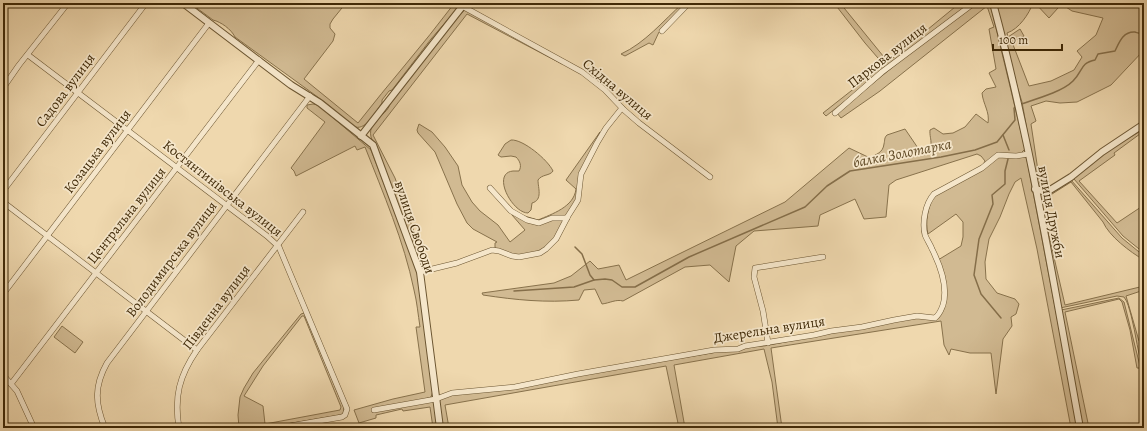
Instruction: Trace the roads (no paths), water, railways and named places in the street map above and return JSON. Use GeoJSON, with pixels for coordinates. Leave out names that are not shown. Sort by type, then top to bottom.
{"type":"FeatureCollection","features":[{"type":"Feature","properties":{"kind":"street"},"geometry":{"type":"LineString","coordinates":[[3,88],[68,3]]}},
{"type":"Feature","properties":{"kind":"street","name":"Садова вулиця"},"geometry":{"type":"LineString","coordinates":[[3,191],[146,3]]}},
{"type":"Feature","properties":{"kind":"street","name":"вулиця Свободи"},"geometry":{"type":"LineString","coordinates":[[183,3],[291,85],[325,106],[373,145],[420,272],[440,428]]}},
{"type":"Feature","properties":{"kind":"street"},"geometry":{"type":"LineString","coordinates":[[662,31],[689,3]]}},
{"type":"Feature","properties":{"kind":"street","name":"Паркова вулиця"},"geometry":{"type":"LineString","coordinates":[[835,113],[882,72],[974,3]]}},
{"type":"Feature","properties":{"kind":"street","name":"вулиця Дружби"},"geometry":{"type":"LineString","coordinates":[[993,3],[1028,154],[1080,428]]}},
{"type":"Feature","properties":{"kind":"street"},"geometry":{"type":"LineString","coordinates":[[361,136],[464,4]]}},
{"type":"Feature","properties":{"kind":"street","name":"Східна вулиця"},"geometry":{"type":"LineString","coordinates":[[464,4],[582,72],[605,90],[622,108],[646,128],[710,177]]}},
{"type":"Feature","properties":{"kind":"street","name":"Козацька вулиця"},"geometry":{"type":"LineString","coordinates":[[3,294],[209,23]]}},
{"type":"Feature","properties":{"kind":"street","name":"Костянтинівська вулиця"},"geometry":{"type":"LineString","coordinates":[[28,55],[278,245],[285,258],[347,409],[345,415],[340,418],[278,428]]}},
{"type":"Feature","properties":{"kind":"street","name":"Центральна вулиця"},"geometry":{"type":"LineString","coordinates":[[11,384],[259,60]]}},
{"type":"Feature","properties":{"kind":"street","name":"Володимирська вулиця"},"geometry":{"type":"LineString","coordinates":[[105,428],[100,415],[97,399],[98,386],[108,361],[310,96]]}},
{"type":"Feature","properties":{"kind":"street"},"geometry":{"type":"LineString","coordinates":[[420,272],[457,263],[492,250],[519,257],[540,253],[546,249],[553,242],[578,200],[582,170],[606,128],[622,108]]}},
{"type":"Feature","properties":{"kind":"street"},"geometry":{"type":"LineString","coordinates":[[1035,189],[1043,191],[1050,190],[1071,177],[1102,152],[1144,124]]}},
{"type":"Feature","properties":{"kind":"street","name":"Джерельна вулиця"},"geometry":{"type":"LineString","coordinates":[[374,410],[436,399],[452,393],[515,387],[578,374],[704,352],[738,349],[745,346],[862,327],[917,316],[937,317],[942,306],[945,291],[936,258],[925,234],[925,220],[930,198],[934,194],[982,168],[996,156],[1016,156],[1028,154]]}},
{"type":"Feature","properties":{"kind":"street"},"geometry":{"type":"LineString","coordinates":[[490,188],[512,211],[527,220],[539,222],[552,218],[567,218]]}},
{"type":"Feature","properties":{"kind":"street"},"geometry":{"type":"LineString","coordinates":[[3,202],[197,350]]}},
{"type":"Feature","properties":{"kind":"street","name":"Південна вулиця"},"geometry":{"type":"LineString","coordinates":[[179,428],[177,406],[180,384],[185,370],[197,350],[303,212]]}},
{"type":"Feature","properties":{"kind":"street"},"geometry":{"type":"LineString","coordinates":[[768,343],[763,311],[754,277],[755,268],[823,257]]}},
{"type":"Feature","properties":{"kind":"street"},"geometry":{"type":"LineString","coordinates":[[3,375],[19,394],[34,428]]}},
{"type":"Feature","properties":{"kind":"waterway","name":"балка Золотарка"},"geometry":{"type":"LineString","coordinates":[[1021,104],[1048,95],[1068,85],[1073,81],[1084,65],[1095,60],[1098,54],[1115,51],[1120,41],[1127,33],[1144,33]]}},
{"type":"Feature","properties":{"kind":"waterway","name":"балка Золотарка"},"geometry":{"type":"LineString","coordinates":[[514,291],[574,287],[594,280],[605,279],[612,280],[622,287],[635,287],[689,257],[805,207],[827,186],[850,171],[941,157],[975,150],[997,142],[1015,120],[1014,108],[1017,106]]}},
{"type":"Feature","properties":{"kind":"waterway"},"geometry":{"type":"LineString","coordinates":[[1003,135],[1009,150]]}},
{"type":"Feature","properties":{"kind":"waterway"},"geometry":{"type":"LineString","coordinates":[[1001,318],[981,294],[974,275],[979,239],[993,204],[992,195],[1005,184],[1005,171],[1008,159]]}},
{"type":"Feature","properties":{"kind":"waterway","name":"балка Золотарка"},"geometry":{"type":"LineString","coordinates":[[575,247],[582,254],[590,275],[594,280]]}}]}
